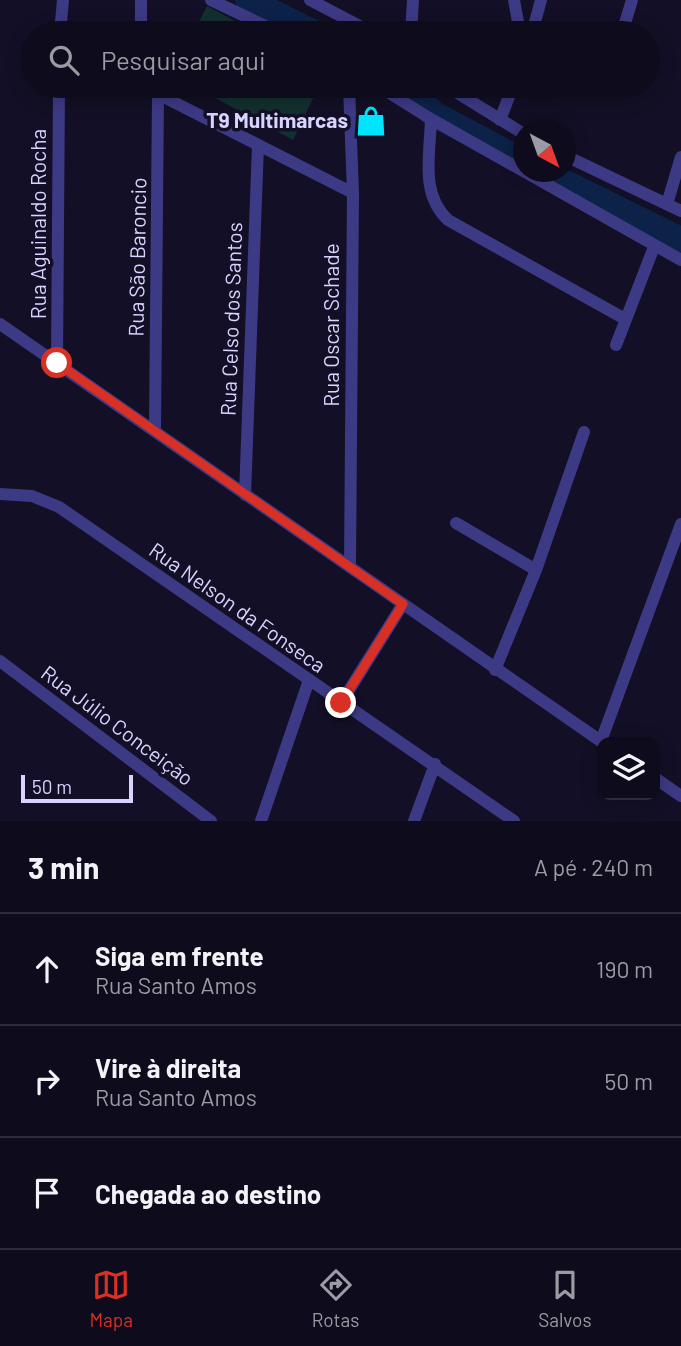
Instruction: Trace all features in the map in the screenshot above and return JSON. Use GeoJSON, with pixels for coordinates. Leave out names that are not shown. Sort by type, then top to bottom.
{"type":"FeatureCollection","features":[{"type":"Feature","properties":{"kind":"street"},"geometry":{"type":"LineString","coordinates":[[61,21],[63,0]]}},
{"type":"Feature","properties":{"kind":"street"},"geometry":{"type":"LineString","coordinates":[[141,0],[141,21]]}},
{"type":"Feature","properties":{"kind":"street"},"geometry":{"type":"LineString","coordinates":[[211,0],[255,21]]}},
{"type":"Feature","properties":{"kind":"street"},"geometry":{"type":"LineString","coordinates":[[310,0],[347,21]]}},
{"type":"Feature","properties":{"kind":"street"},"geometry":{"type":"LineString","coordinates":[[412,21],[413,0]]}},
{"type":"Feature","properties":{"kind":"street"},"geometry":{"type":"LineString","coordinates":[[514,0],[518,21]]}},
{"type":"Feature","properties":{"kind":"street"},"geometry":{"type":"LineString","coordinates":[[535,21],[541,0]]}},
{"type":"Feature","properties":{"kind":"street"},"geometry":{"type":"LineString","coordinates":[[626,21],[632,0]]}},
{"type":"Feature","properties":{"kind":"street","name":"Rua Aguinaldo Rocha"},"geometry":{"type":"LineString","coordinates":[[57,363],[59,98]]}},
{"type":"Feature","properties":{"kind":"street","name":"Rua São Baroncio"},"geometry":{"type":"LineString","coordinates":[[155,430],[156,98]]}},
{"type":"Feature","properties":{"kind":"street"},"geometry":{"type":"LineString","coordinates":[[171,98],[353,193]]}},
{"type":"Feature","properties":{"kind":"street","name":"Rua Oscar Schade"},"geometry":{"type":"LineString","coordinates":[[349,98],[353,193],[350,564]]}},
{"type":"Feature","properties":{"kind":"street"},"geometry":{"type":"LineString","coordinates":[[398,98],[654,247],[681,260]]}},
{"type":"Feature","properties":{"kind":"street"},"geometry":{"type":"LineString","coordinates":[[465,98],[513,128]]}},
{"type":"Feature","properties":{"kind":"street"},"geometry":{"type":"LineString","coordinates":[[500,120],[508,98]]}},
{"type":"Feature","properties":{"kind":"street"},"geometry":{"type":"LineString","coordinates":[[431,119],[429,188],[438,211],[448,220],[625,319]]}},
{"type":"Feature","properties":{"kind":"street","name":"Rua Celso dos Santos"},"geometry":{"type":"LineString","coordinates":[[245,495],[258,145]]}},
{"type":"Feature","properties":{"kind":"street"},"geometry":{"type":"LineString","coordinates":[[667,204],[681,157]]}},
{"type":"Feature","properties":{"kind":"street"},"geometry":{"type":"LineString","coordinates":[[576,161],[681,211]]}},
{"type":"Feature","properties":{"kind":"street"},"geometry":{"type":"LineString","coordinates":[[616,345],[654,247]]}},
{"type":"Feature","properties":{"kind":"street"},"geometry":{"type":"LineString","coordinates":[[0,324],[245,495],[350,564],[495,670],[597,739]]}},
{"type":"Feature","properties":{"kind":"street"},"geometry":{"type":"LineString","coordinates":[[495,670],[536,570],[584,432]]}},
{"type":"Feature","properties":{"kind":"street","name":"Rua Nelson da Fonseca"},"geometry":{"type":"LineString","coordinates":[[0,494],[32,496],[59,507],[514,821]]}},
{"type":"Feature","properties":{"kind":"street"},"geometry":{"type":"LineString","coordinates":[[456,523],[536,570]]}},
{"type":"Feature","properties":{"kind":"street"},"geometry":{"type":"LineString","coordinates":[[604,737],[681,524]]}},
{"type":"Feature","properties":{"kind":"street"},"geometry":{"type":"LineString","coordinates":[[341,703],[403,604]]}},
{"type":"Feature","properties":{"kind":"street","name":"Rua Júlio Conceição"},"geometry":{"type":"LineString","coordinates":[[0,661],[211,821]]}},
{"type":"Feature","properties":{"kind":"street"},"geometry":{"type":"LineString","coordinates":[[261,821],[309,680]]}},
{"type":"Feature","properties":{"kind":"street"},"geometry":{"type":"LineString","coordinates":[[414,821],[435,764]]}},
{"type":"Feature","properties":{"kind":"street"},"geometry":{"type":"LineString","coordinates":[[660,781],[681,796]]}},
{"type":"Feature","properties":{"kind":"green space"},"geometry":{"type":"Polygon","coordinates":[[[207,6],[235,21],[199,21],[207,6]]]}},
{"type":"Feature","properties":{"kind":"green space"},"geometry":{"type":"Polygon","coordinates":[[[215,98],[313,98],[293,140],[215,98]]]}},
{"type":"Feature","properties":{"kind":"waterway"},"geometry":{"type":"LineString","coordinates":[[248,0],[290,21]]}},
{"type":"Feature","properties":{"kind":"waterway"},"geometry":{"type":"LineString","coordinates":[[419,98],[432,113],[513,156]]}},
{"type":"Feature","properties":{"kind":"waterway"},"geometry":{"type":"LineString","coordinates":[[563,182],[681,240]]}},
{"type":"Feature","properties":{"kind":"place","name":"T9 Multimarcas"},"geometry":{"type":"Point","coordinates":[371,121]}},
{"type":"Feature","properties":{"kind":"route"},"geometry":{"type":"LineString","coordinates":[[57,363],[245,495],[350,564],[403,604],[341,703]]}}]}
